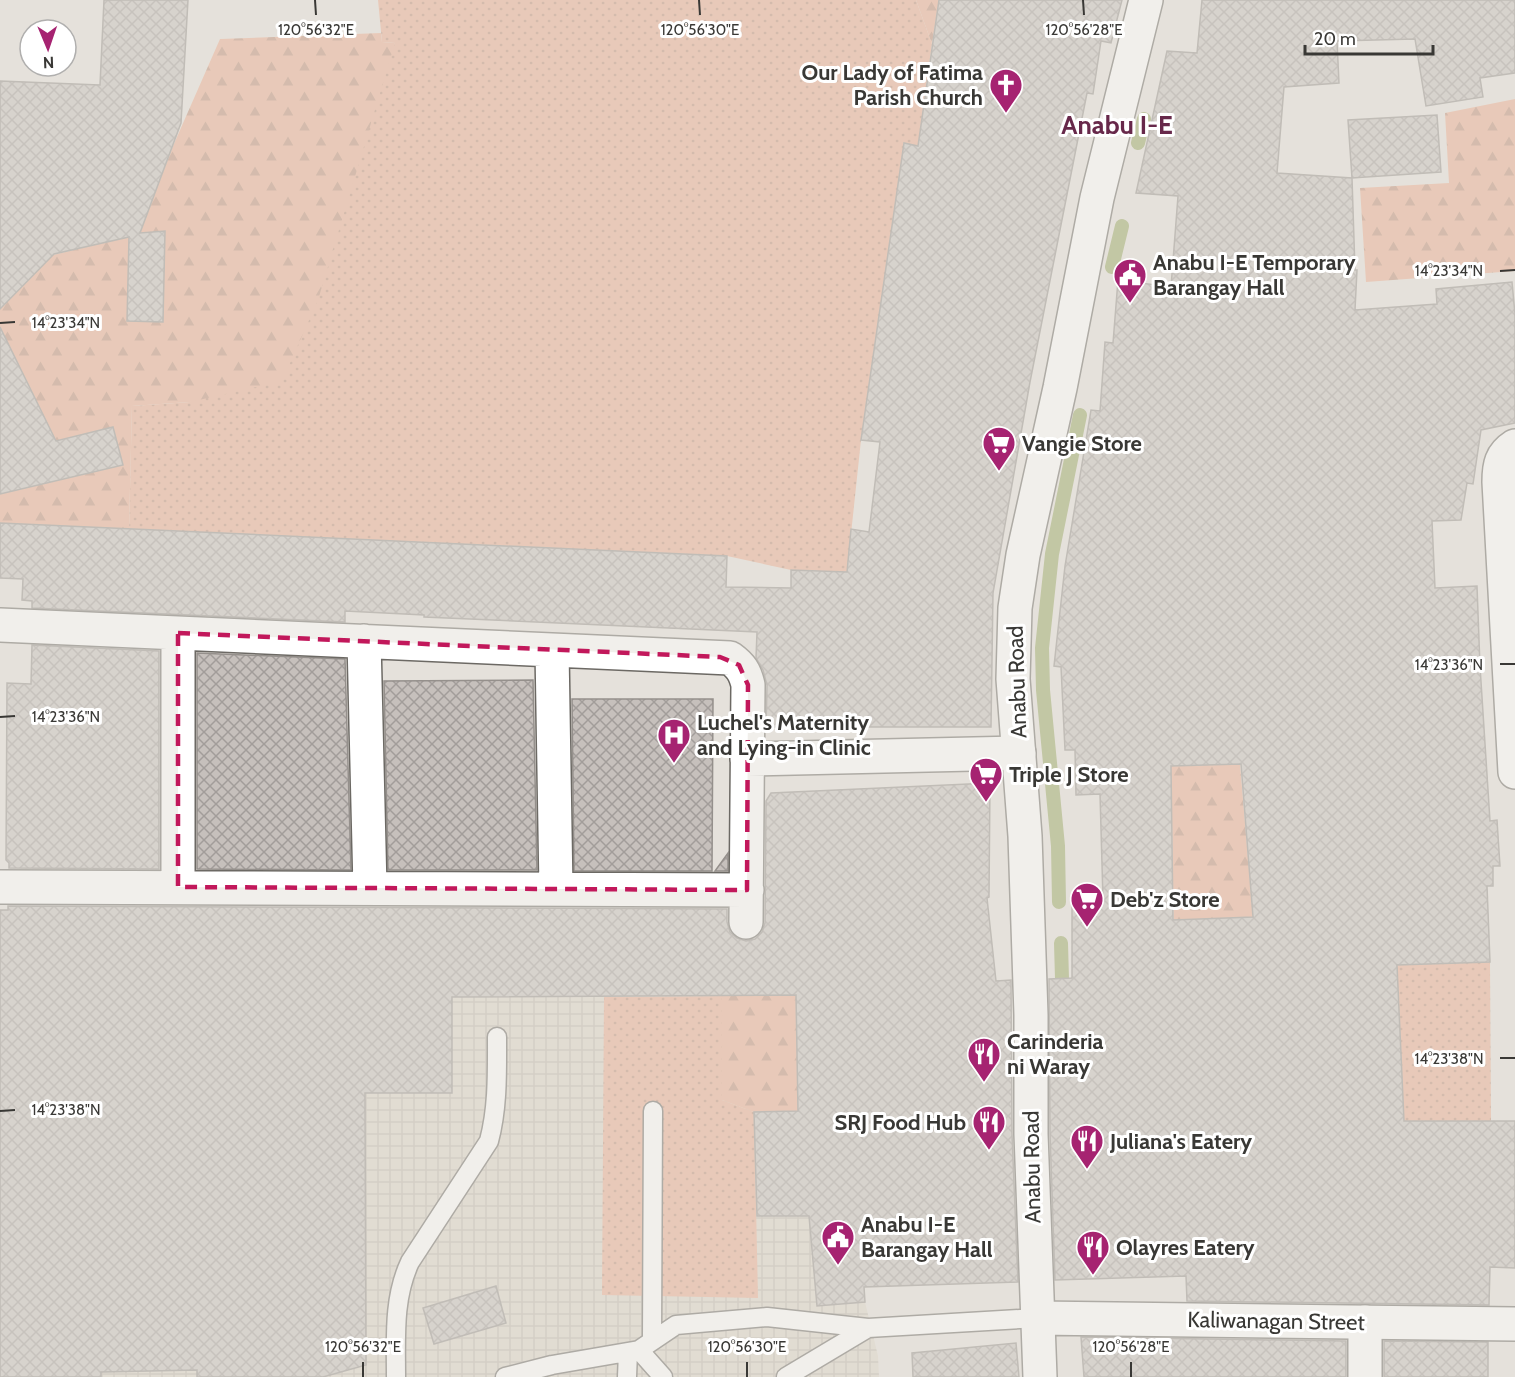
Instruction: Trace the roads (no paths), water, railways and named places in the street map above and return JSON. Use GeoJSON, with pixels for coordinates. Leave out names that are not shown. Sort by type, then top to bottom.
{"type":"FeatureCollection","features":[{"type":"Feature","properties":{"kind":"street","name":"Anabu Road"},"geometry":{"type":"LineString","coordinates":[[1040,1377],[1031,1134],[1031,1015],[1025,836],[1013,679],[1017,592],[1097,198],[1146,0]]}},
{"type":"Feature","properties":{"kind":"street"},"geometry":{"type":"LineString","coordinates":[[1515,446],[1503,455],[1499,466],[1511,619],[1515,772]]}},
{"type":"Feature","properties":{"kind":"street"},"geometry":{"type":"LineString","coordinates":[[0,625],[730,658],[739,664],[748,685],[746,922]]}},
{"type":"Feature","properties":{"kind":"street"},"geometry":{"type":"LineString","coordinates":[[178,633],[178,887]]}},
{"type":"Feature","properties":{"kind":"street"},"geometry":{"type":"LineString","coordinates":[[364,641],[370,888]]}},
{"type":"Feature","properties":{"kind":"street"},"geometry":{"type":"LineString","coordinates":[[552,650],[556,889]]}},
{"type":"Feature","properties":{"kind":"street"},"geometry":{"type":"LineString","coordinates":[[747,759],[1019,753]]}},
{"type":"Feature","properties":{"kind":"street"},"geometry":{"type":"LineString","coordinates":[[0,886],[747,890]]}},
{"type":"Feature","properties":{"kind":"street","name":"Kaliwanagan Street"},"geometry":{"type":"LineString","coordinates":[[1037,1318],[1515,1324]]}},
{"type":"Feature","properties":{"kind":"street"},"geometry":{"type":"LineString","coordinates":[[1365,1322],[1365,1377]]}},
{"type":"Feature","properties":{"kind":"lane"},"geometry":{"type":"LineString","coordinates":[[396,1377],[397,1300],[401,1280],[410,1262],[489,1141],[495,1120],[497,1098],[497,1037]]}},
{"type":"Feature","properties":{"kind":"lane"},"geometry":{"type":"LineString","coordinates":[[627,1377],[640,1347],[653,1111]]}},
{"type":"Feature","properties":{"kind":"lane"},"geometry":{"type":"LineString","coordinates":[[505,1377],[640,1347],[676,1325],[767,1317],[868,1328],[1037,1318]]}},
{"type":"Feature","properties":{"kind":"lane"},"geometry":{"type":"LineString","coordinates":[[786,1377],[868,1328]]}},
{"type":"Feature","properties":{"kind":"lane"},"geometry":{"type":"LineString","coordinates":[[640,1347],[663,1377]]}},
{"type":"Feature","properties":{"kind":"waterway"},"geometry":{"type":"LineString","coordinates":[[1138,143],[1144,119]]}},
{"type":"Feature","properties":{"kind":"waterway"},"geometry":{"type":"LineString","coordinates":[[1112,267],[1122,226]]}},
{"type":"Feature","properties":{"kind":"waterway"},"geometry":{"type":"LineString","coordinates":[[1059,902],[1058,846],[1043,690],[1042,648],[1052,554],[1080,415]]}},
{"type":"Feature","properties":{"kind":"waterway"},"geometry":{"type":"LineString","coordinates":[[1061,943],[1062,979]]}},
{"type":"Feature","properties":{"kind":"place","name":"Our Lady of Fatima Parish Church"},"geometry":{"type":"Point","coordinates":[1006,114]}},
{"type":"Feature","properties":{"kind":"place","name":"Anabu I-E Temporary Barangay Hall"},"geometry":{"type":"Point","coordinates":[1130,304]}},
{"type":"Feature","properties":{"kind":"place","name":"Vangie Store"},"geometry":{"type":"Point","coordinates":[999,472]}},
{"type":"Feature","properties":{"kind":"place","name":"Luchel's Maternity and Lying-in Clinic"},"geometry":{"type":"Point","coordinates":[674,764]}},
{"type":"Feature","properties":{"kind":"place","name":"Triple J Store"},"geometry":{"type":"Point","coordinates":[986,803]}},
{"type":"Feature","properties":{"kind":"place","name":"Deb'z Store"},"geometry":{"type":"Point","coordinates":[1087,928]}},
{"type":"Feature","properties":{"kind":"place","name":"Carinderia ni Waray"},"geometry":{"type":"Point","coordinates":[984,1083]}},
{"type":"Feature","properties":{"kind":"place","name":"SRJ Food Hub"},"geometry":{"type":"Point","coordinates":[989,1151]}},
{"type":"Feature","properties":{"kind":"place","name":"Juliana's Eatery"},"geometry":{"type":"Point","coordinates":[1087,1170]}},
{"type":"Feature","properties":{"kind":"place","name":"Anabu I-E Barangay Hall"},"geometry":{"type":"Point","coordinates":[838,1266]}},
{"type":"Feature","properties":{"kind":"place","name":"Olayres Eatery"},"geometry":{"type":"Point","coordinates":[1093,1276]}},
{"type":"Feature","properties":{"kind":"district","name":"Anabu I-E"},"geometry":{"type":"Point","coordinates":[1117,125]}}]}
